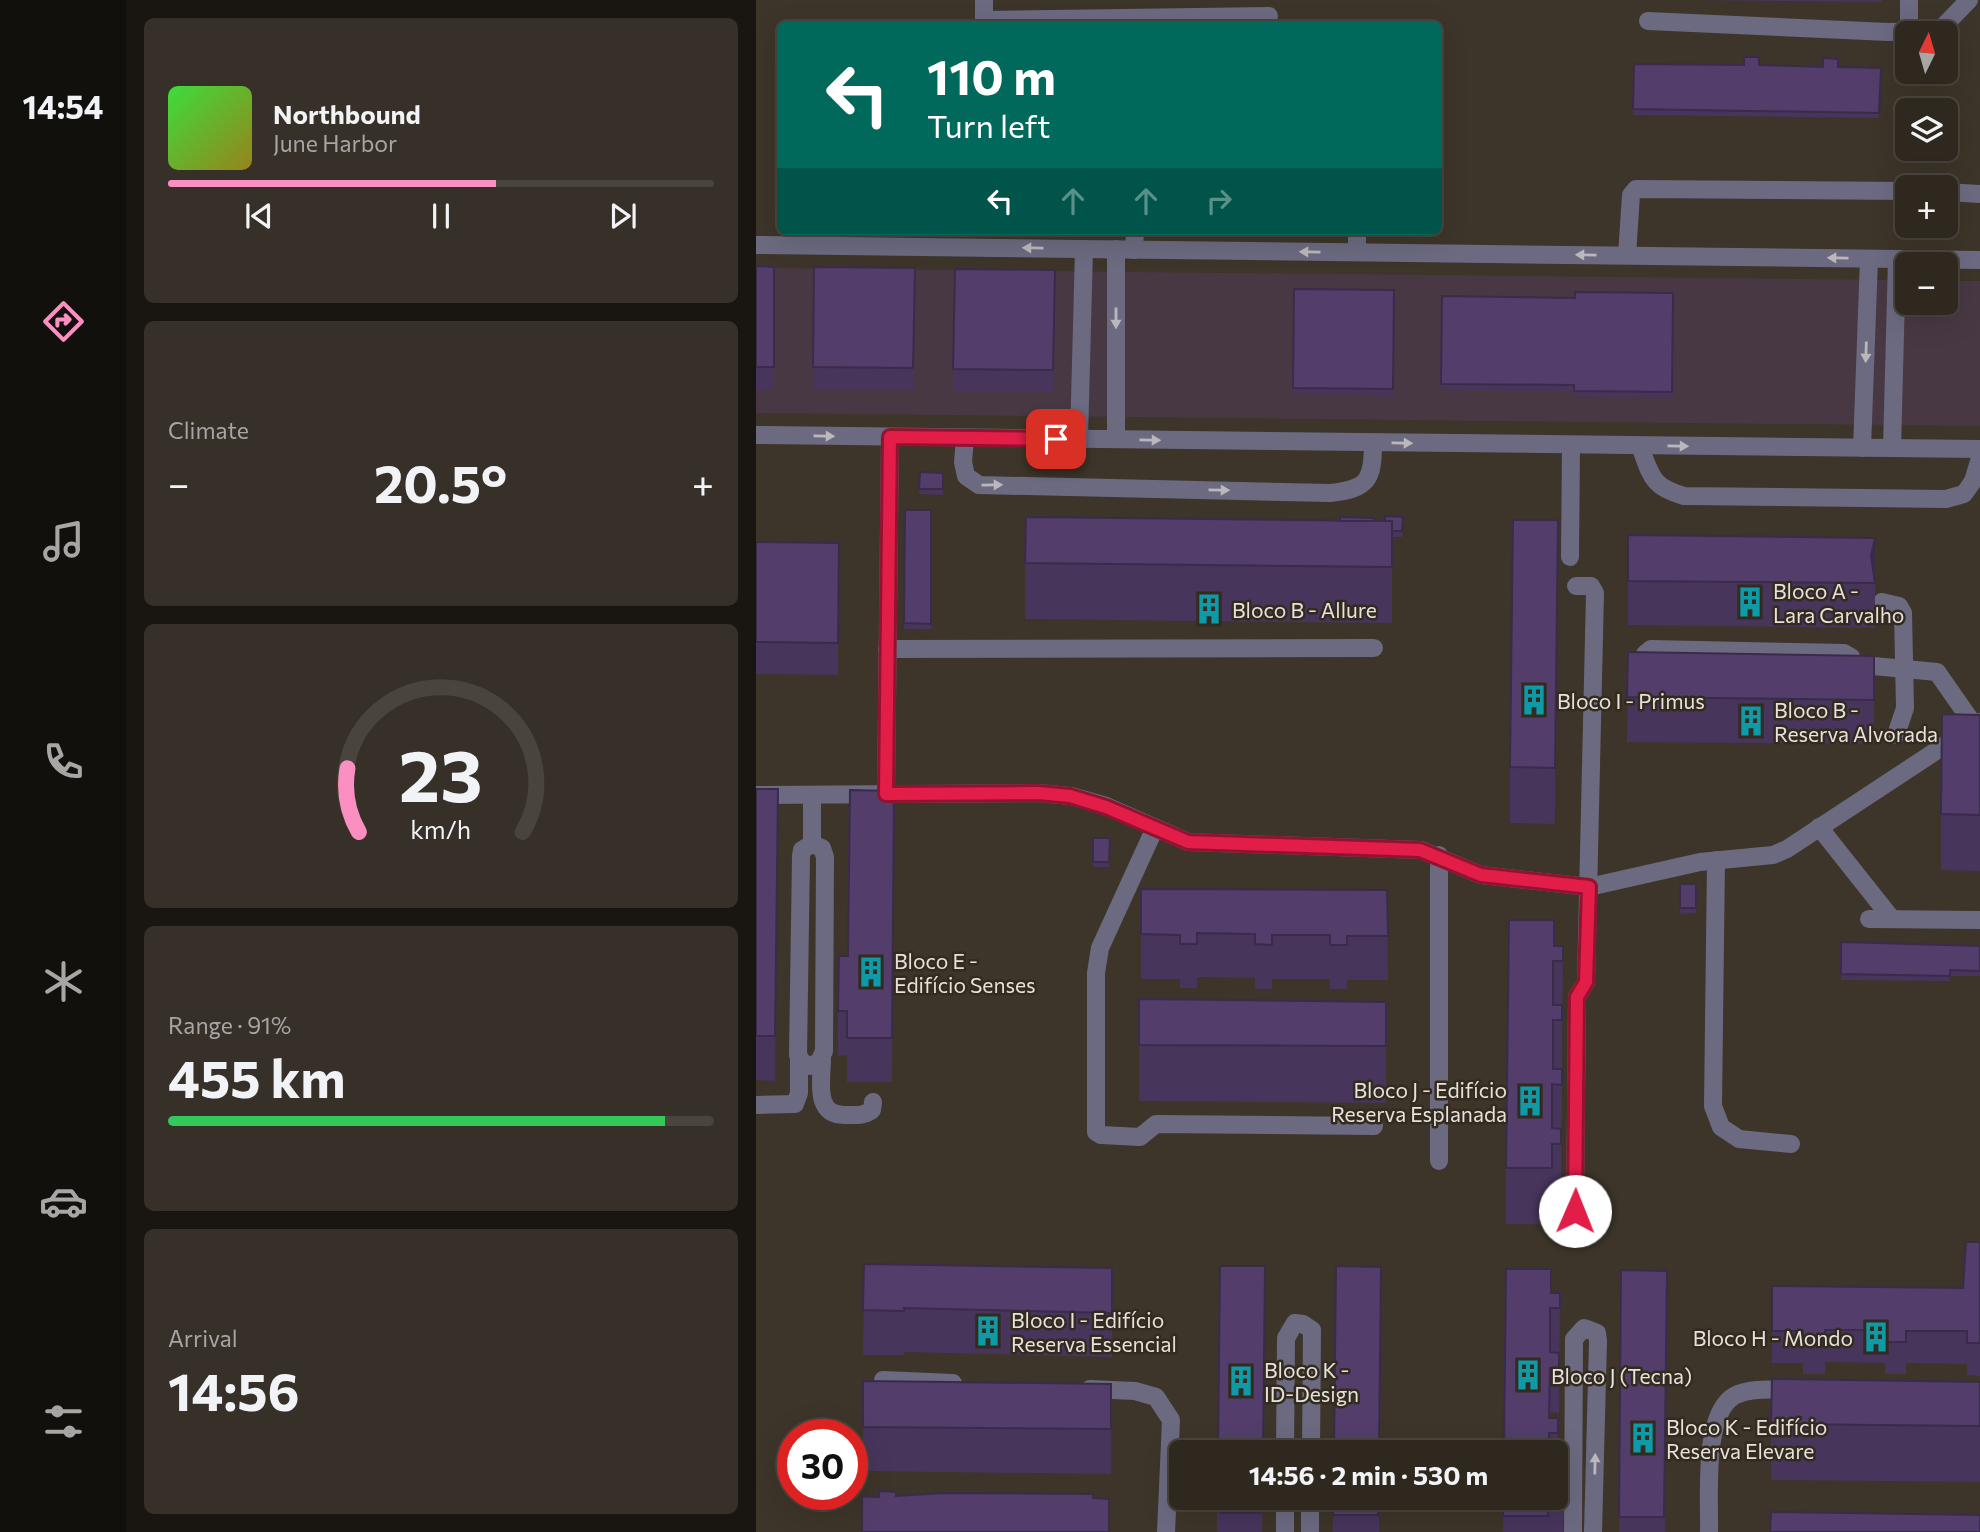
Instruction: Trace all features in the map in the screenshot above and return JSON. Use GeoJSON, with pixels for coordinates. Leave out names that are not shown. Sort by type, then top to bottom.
{"type":"FeatureCollection","features":[{"type":"Feature","properties":{"kind":"street"},"geometry":{"type":"LineString","coordinates":[[984,0],[984,21]]}},
{"type":"Feature","properties":{"kind":"street"},"geometry":{"type":"LineString","coordinates":[[1909,0],[1909,21]]}},
{"type":"Feature","properties":{"kind":"street"},"geometry":{"type":"LineString","coordinates":[[1949,21],[1969,0]]}},
{"type":"Feature","properties":{"kind":"street"},"geometry":{"type":"LineString","coordinates":[[1032,21],[1269,16]]}},
{"type":"Feature","properties":{"kind":"street"},"geometry":{"type":"LineString","coordinates":[[1648,21],[1895,31]]}},
{"type":"Feature","properties":{"kind":"street"},"geometry":{"type":"LineString","coordinates":[[1627,255],[1631,195],[1645,187],[1895,191]]}},
{"type":"Feature","properties":{"kind":"street"},"geometry":{"type":"LineString","coordinates":[[1958,193],[1980,194]]}},
{"type":"Feature","properties":{"kind":"street"},"geometry":{"type":"LineString","coordinates":[[1116,439],[1125,249],[1133,235]]}},
{"type":"Feature","properties":{"kind":"street"},"geometry":{"type":"LineString","coordinates":[[1357,235],[1357,252]]}},
{"type":"Feature","properties":{"kind":"street"},"geometry":{"type":"LineString","coordinates":[[756,245],[796,238],[982,239],[1084,249],[1895,259]]}},
{"type":"Feature","properties":{"kind":"street"},"geometry":{"type":"LineString","coordinates":[[1079,439],[1084,249]]}},
{"type":"Feature","properties":{"kind":"street"},"geometry":{"type":"LineString","coordinates":[[1862,448],[1869,259]]}},
{"type":"Feature","properties":{"kind":"street"},"geometry":{"type":"LineString","coordinates":[[1958,260],[1980,260]]}},
{"type":"Feature","properties":{"kind":"street"},"geometry":{"type":"LineString","coordinates":[[1892,448],[1896,315]]}},
{"type":"Feature","properties":{"kind":"street"},"geometry":{"type":"LineString","coordinates":[[756,436],[1980,449]]}},
{"type":"Feature","properties":{"kind":"street"},"geometry":{"type":"LineString","coordinates":[[886,794],[890,437]]}},
{"type":"Feature","properties":{"kind":"street"},"geometry":{"type":"LineString","coordinates":[[965,438],[963,462],[966,476],[979,485],[1330,493],[1361,487],[1369,477],[1373,443]]}},
{"type":"Feature","properties":{"kind":"street"},"geometry":{"type":"LineString","coordinates":[[1570,557],[1571,445]]}},
{"type":"Feature","properties":{"kind":"street"},"geometry":{"type":"LineString","coordinates":[[1640,446],[1652,480],[1665,491],[1684,496],[1945,499],[1964,494],[1973,481],[1980,458]]}},
{"type":"Feature","properties":{"kind":"street"},"geometry":{"type":"LineString","coordinates":[[1575,1211],[1577,997],[1586,982],[1595,593],[1591,586],[1576,586]]}},
{"type":"Feature","properties":{"kind":"street"},"geometry":{"type":"LineString","coordinates":[[1882,602],[1899,606],[1903,613],[1905,708],[1896,735]]}},
{"type":"Feature","properties":{"kind":"street"},"geometry":{"type":"LineString","coordinates":[[887,649],[1374,648]]}},
{"type":"Feature","properties":{"kind":"street"},"geometry":{"type":"LineString","coordinates":[[756,795],[1038,793],[1070,796],[1106,807],[1154,830],[1188,842],[1224,846],[1420,850],[1500,880],[1589,887],[1716,860],[1773,855],[1977,723],[1937,672],[1852,664],[1841,673],[1651,671],[1645,667],[1644,654],[1651,649],[1844,653],[1850,657],[1852,664]]}},
{"type":"Feature","properties":{"kind":"street"},"geometry":{"type":"LineString","coordinates":[[812,794],[812,844]]}},
{"type":"Feature","properties":{"kind":"street"},"geometry":{"type":"LineString","coordinates":[[1819,827],[1892,919]]}},
{"type":"Feature","properties":{"kind":"street"},"geometry":{"type":"LineString","coordinates":[[1154,830],[1100,948],[1096,973],[1096,1132],[1101,1135],[1140,1137],[1156,1124],[1374,1126]]}},
{"type":"Feature","properties":{"kind":"street"},"geometry":{"type":"LineString","coordinates":[[812,844],[825,852],[822,1096],[827,1111],[839,1116],[865,1115],[872,1110],[873,1102]]}},
{"type":"Feature","properties":{"kind":"street"},"geometry":{"type":"LineString","coordinates":[[756,1105],[795,1104],[799,1093],[801,856],[802,850],[812,844]]}},
{"type":"Feature","properties":{"kind":"street"},"geometry":{"type":"LineString","coordinates":[[1439,855],[1439,1161]]}},
{"type":"Feature","properties":{"kind":"street"},"geometry":{"type":"LineString","coordinates":[[1716,860],[1713,1106],[1721,1127],[1739,1139],[1791,1144]]}},
{"type":"Feature","properties":{"kind":"street"},"geometry":{"type":"LineString","coordinates":[[1869,919],[1980,920]]}},
{"type":"Feature","properties":{"kind":"street"},"geometry":{"type":"LineString","coordinates":[[799,1059],[810,1066],[822,1058]]}},
{"type":"Feature","properties":{"kind":"street"},"geometry":{"type":"LineString","coordinates":[[1285,1440],[1286,1338],[1295,1323],[1303,1324],[1312,1330],[1311,1440]]}},
{"type":"Feature","properties":{"kind":"street"},"geometry":{"type":"LineString","coordinates":[[1573,1532],[1574,1339],[1584,1328],[1592,1329],[1598,1336],[1593,1532]]}},
{"type":"Feature","properties":{"kind":"street"},"geometry":{"type":"LineString","coordinates":[[883,1380],[976,1384]]}},
{"type":"Feature","properties":{"kind":"street"},"geometry":{"type":"LineString","coordinates":[[1069,1388],[1135,1391],[1156,1397],[1171,1420],[1166,1532]]}},
{"type":"Feature","properties":{"kind":"street"},"geometry":{"type":"LineString","coordinates":[[1709,1532],[1711,1455],[1716,1417],[1733,1396],[1759,1390],[1814,1390]]}},
{"type":"Feature","properties":{"kind":"street"},"geometry":{"type":"LineString","coordinates":[[1285,1510],[1285,1532]]}},
{"type":"Feature","properties":{"kind":"street"},"geometry":{"type":"LineString","coordinates":[[1310,1510],[1310,1532]]}},
{"type":"Feature","properties":{"kind":"shaded area"},"geometry":{"type":"Polygon","coordinates":[[[756,268],[1895,280],[1895,315],[1958,315],[1958,281],[1980,281],[1980,426],[756,413],[756,268]]]}},
{"type":"Feature","properties":{"kind":"building"},"geometry":{"type":"Polygon","coordinates":[[[1744,57],[1759,57],[1759,65],[1823,67],[1823,58],[1838,59],[1838,67],[1881,68],[1879,113],[1633,109],[1634,64],[1744,65],[1744,57]]]}},
{"type":"Feature","properties":{"kind":"building"},"geometry":{"type":"Polygon","coordinates":[[[756,266],[774,267],[774,367],[756,367],[756,266]]]}},
{"type":"Feature","properties":{"kind":"building"},"geometry":{"type":"Polygon","coordinates":[[[814,267],[915,268],[913,368],[813,367],[814,267]]]}},
{"type":"Feature","properties":{"kind":"building"},"geometry":{"type":"Polygon","coordinates":[[[955,269],[1055,270],[1053,370],[953,369],[955,269]]]}},
{"type":"Feature","properties":{"kind":"building"},"geometry":{"type":"Polygon","coordinates":[[[1294,289],[1394,290],[1393,389],[1293,388],[1294,289]]]}},
{"type":"Feature","properties":{"kind":"building"},"geometry":{"type":"Polygon","coordinates":[[[1575,292],[1673,293],[1672,392],[1574,391],[1574,385],[1441,384],[1442,296],[1575,298],[1575,292]]]}},
{"type":"Feature","properties":{"kind":"building"},"geometry":{"type":"Polygon","coordinates":[[[920,472],[943,473],[943,489],[919,489],[920,472]]]}},
{"type":"Feature","properties":{"kind":"building"},"geometry":{"type":"Polygon","coordinates":[[[905,510],[931,510],[931,624],[904,623],[905,510]]]}},
{"type":"Feature","properties":{"kind":"building"},"geometry":{"type":"Polygon","coordinates":[[[1385,516],[1403,517],[1402,531],[1392,531],[1392,521],[1385,521],[1385,516]]]}},
{"type":"Feature","properties":{"kind":"building"},"geometry":{"type":"Polygon","coordinates":[[[1026,517],[1392,521],[1392,567],[1025,563],[1026,517]]]}},
{"type":"Feature","properties":{"kind":"building"},"geometry":{"type":"Polygon","coordinates":[[[1340,517],[1374,518],[1374,521],[1340,521],[1340,517]]]}},
{"type":"Feature","properties":{"kind":"building","name":"Bloco I - Primus"},"geometry":{"type":"Polygon","coordinates":[[[1513,520],[1558,520],[1555,768],[1510,767],[1513,520]]]}},
{"type":"Feature","properties":{"kind":"building"},"geometry":{"type":"Polygon","coordinates":[[[1628,535],[1875,538],[1871,556],[1875,583],[1628,581],[1628,535]]]}},
{"type":"Feature","properties":{"kind":"building"},"geometry":{"type":"Polygon","coordinates":[[[756,542],[839,543],[838,643],[756,642],[756,542]]]}},
{"type":"Feature","properties":{"kind":"building"},"geometry":{"type":"Polygon","coordinates":[[[1628,652],[1874,656],[1874,700],[1627,697],[1628,652]]]}},
{"type":"Feature","properties":{"kind":"building"},"geometry":{"type":"Polygon","coordinates":[[[1942,714],[1980,715],[1980,815],[1941,814],[1942,714]]]}},
{"type":"Feature","properties":{"kind":"building"},"geometry":{"type":"Polygon","coordinates":[[[756,789],[778,789],[775,1036],[756,1036],[756,789]]]}},
{"type":"Feature","properties":{"kind":"building","name":"Bloco E - Edifício Senses"},"geometry":{"type":"Polygon","coordinates":[[[850,790],[894,791],[892,1038],[847,1038],[847,1011],[838,1011],[839,956],[848,956],[850,790]]]}},
{"type":"Feature","properties":{"kind":"building"},"geometry":{"type":"Polygon","coordinates":[[[1093,838],[1110,838],[1109,862],[1093,862],[1093,838]]]}},
{"type":"Feature","properties":{"kind":"building"},"geometry":{"type":"Polygon","coordinates":[[[1680,884],[1696,884],[1696,908],[1680,908],[1680,884]]]}},
{"type":"Feature","properties":{"kind":"building"},"geometry":{"type":"Polygon","coordinates":[[[1141,889],[1387,890],[1388,936],[1347,936],[1347,945],[1330,945],[1330,935],[1272,935],[1272,945],[1255,944],[1255,934],[1197,933],[1197,944],[1180,944],[1180,935],[1141,934],[1141,889]]]}},
{"type":"Feature","properties":{"kind":"building","name":"Bloco J - Edifício Reserva Esplanada"},"geometry":{"type":"Polygon","coordinates":[[[1509,920],[1554,920],[1554,946],[1563,946],[1563,961],[1553,961],[1553,1005],[1562,1005],[1562,1020],[1553,1020],[1553,1069],[1562,1069],[1562,1085],[1552,1084],[1552,1128],[1561,1129],[1561,1144],[1552,1144],[1552,1168],[1506,1168],[1509,920]]]}},
{"type":"Feature","properties":{"kind":"building"},"geometry":{"type":"Polygon","coordinates":[[[1841,942],[1980,946],[1980,971],[1950,970],[1950,976],[1841,974],[1841,942]]]}},
{"type":"Feature","properties":{"kind":"building"},"geometry":{"type":"Polygon","coordinates":[[[1139,999],[1386,1002],[1386,1046],[1139,1045],[1139,999]]]}},
{"type":"Feature","properties":{"kind":"building"},"geometry":{"type":"Polygon","coordinates":[[[1966,1242],[1980,1242],[1980,1343],[1967,1343],[1967,1331],[1906,1331],[1906,1342],[1885,1342],[1885,1330],[1825,1330],[1825,1341],[1803,1341],[1803,1331],[1772,1331],[1772,1286],[1963,1288],[1966,1242]]]}},
{"type":"Feature","properties":{"kind":"building"},"geometry":{"type":"Polygon","coordinates":[[[864,1264],[1112,1268],[1112,1313],[904,1308],[904,1311],[863,1310],[864,1264]]]}},
{"type":"Feature","properties":{"kind":"building","name":"Bloco K - ID-Design"},"geometry":{"type":"Polygon","coordinates":[[[1220,1266],[1265,1266],[1263,1440],[1218,1440],[1220,1266]]]}},
{"type":"Feature","properties":{"kind":"building"},"geometry":{"type":"Polygon","coordinates":[[[1336,1266],[1381,1267],[1379,1440],[1334,1440],[1336,1266]]]}},
{"type":"Feature","properties":{"kind":"building","name":"Bloco J (Tecna)"},"geometry":{"type":"Polygon","coordinates":[[[1506,1269],[1551,1269],[1551,1293],[1560,1293],[1560,1308],[1550,1308],[1550,1352],[1559,1353],[1559,1368],[1550,1368],[1549,1418],[1558,1418],[1558,1433],[1549,1433],[1549,1440],[1504,1440],[1506,1269]]]}},
{"type":"Feature","properties":{"kind":"building","name":"Bloco K - Edifício Reserva Elevare"},"geometry":{"type":"Polygon","coordinates":[[[1621,1270],[1667,1271],[1664,1517],[1619,1517],[1621,1270]]]}},
{"type":"Feature","properties":{"kind":"building"},"geometry":{"type":"Polygon","coordinates":[[[1772,1379],[1980,1382],[1980,1426],[1771,1424],[1772,1379]]]}},
{"type":"Feature","properties":{"kind":"building"},"geometry":{"type":"Polygon","coordinates":[[[863,1381],[1111,1384],[1111,1429],[868,1427],[868,1419],[863,1419],[863,1381]]]}},
{"type":"Feature","properties":{"kind":"building"},"geometry":{"type":"Polygon","coordinates":[[[879,1491],[896,1492],[896,1496],[945,1493],[1093,1494],[1093,1498],[1109,1499],[1109,1532],[862,1532],[862,1510],[868,1510],[868,1496],[879,1497],[879,1491]]]}},
{"type":"Feature","properties":{"kind":"building"},"geometry":{"type":"Polygon","coordinates":[[[1219,1510],[1262,1510],[1262,1513],[1221,1513],[1219,1510]]]}},
{"type":"Feature","properties":{"kind":"building"},"geometry":{"type":"Polygon","coordinates":[[[1333,1510],[1378,1510],[1378,1515],[1333,1515],[1333,1510]]]}},
{"type":"Feature","properties":{"kind":"building"},"geometry":{"type":"Polygon","coordinates":[[[1503,1510],[1548,1510],[1548,1516],[1503,1516],[1503,1510]]]}},
{"type":"Feature","properties":{"kind":"building"},"geometry":{"type":"Polygon","coordinates":[[[1771,1512],[1980,1515],[1980,1532],[1770,1532],[1771,1512]]]}},
{"type":"Feature","properties":{"kind":"place","name":"Bloco A - Lara Carvalho"},"geometry":{"type":"Point","coordinates":[1750,602]}},
{"type":"Feature","properties":{"kind":"place","name":"Bloco B - Allure"},"geometry":{"type":"Point","coordinates":[1209,609]}},
{"type":"Feature","properties":{"kind":"place","name":"Bloco I - Primus"},"geometry":{"type":"Point","coordinates":[1534,700]}},
{"type":"Feature","properties":{"kind":"place","name":"Bloco B - Reserva Alvorada"},"geometry":{"type":"Point","coordinates":[1751,721]}},
{"type":"Feature","properties":{"kind":"place","name":"Bloco E - Edifício Senses"},"geometry":{"type":"Point","coordinates":[871,972]}},
{"type":"Feature","properties":{"kind":"place","name":"Bloco J - Edifício Reserva Esplanada"},"geometry":{"type":"Point","coordinates":[1530,1101]}},
{"type":"Feature","properties":{"kind":"place","name":"Bloco I - Edifício Reserva Essencial"},"geometry":{"type":"Point","coordinates":[988,1331]}},
{"type":"Feature","properties":{"kind":"place","name":"Bloco H - Mondo"},"geometry":{"type":"Point","coordinates":[1876,1337]}},
{"type":"Feature","properties":{"kind":"place","name":"Bloco J (Tecna)"},"geometry":{"type":"Point","coordinates":[1528,1375]}},
{"type":"Feature","properties":{"kind":"place","name":"Bloco K - ID-Design"},"geometry":{"type":"Point","coordinates":[1241,1381]}},
{"type":"Feature","properties":{"kind":"place","name":"Bloco K - Edifício Reserva Elevare"},"geometry":{"type":"Point","coordinates":[1643,1438]}},
{"type":"Feature","properties":{"kind":"route"},"geometry":{"type":"LineString","coordinates":[[1056,439],[890,437],[886,794],[1038,793],[1070,796],[1106,807],[1154,830],[1188,842],[1224,846],[1420,850],[1500,880],[1589,887],[1586,982],[1577,997],[1575,1211]]}}]}
